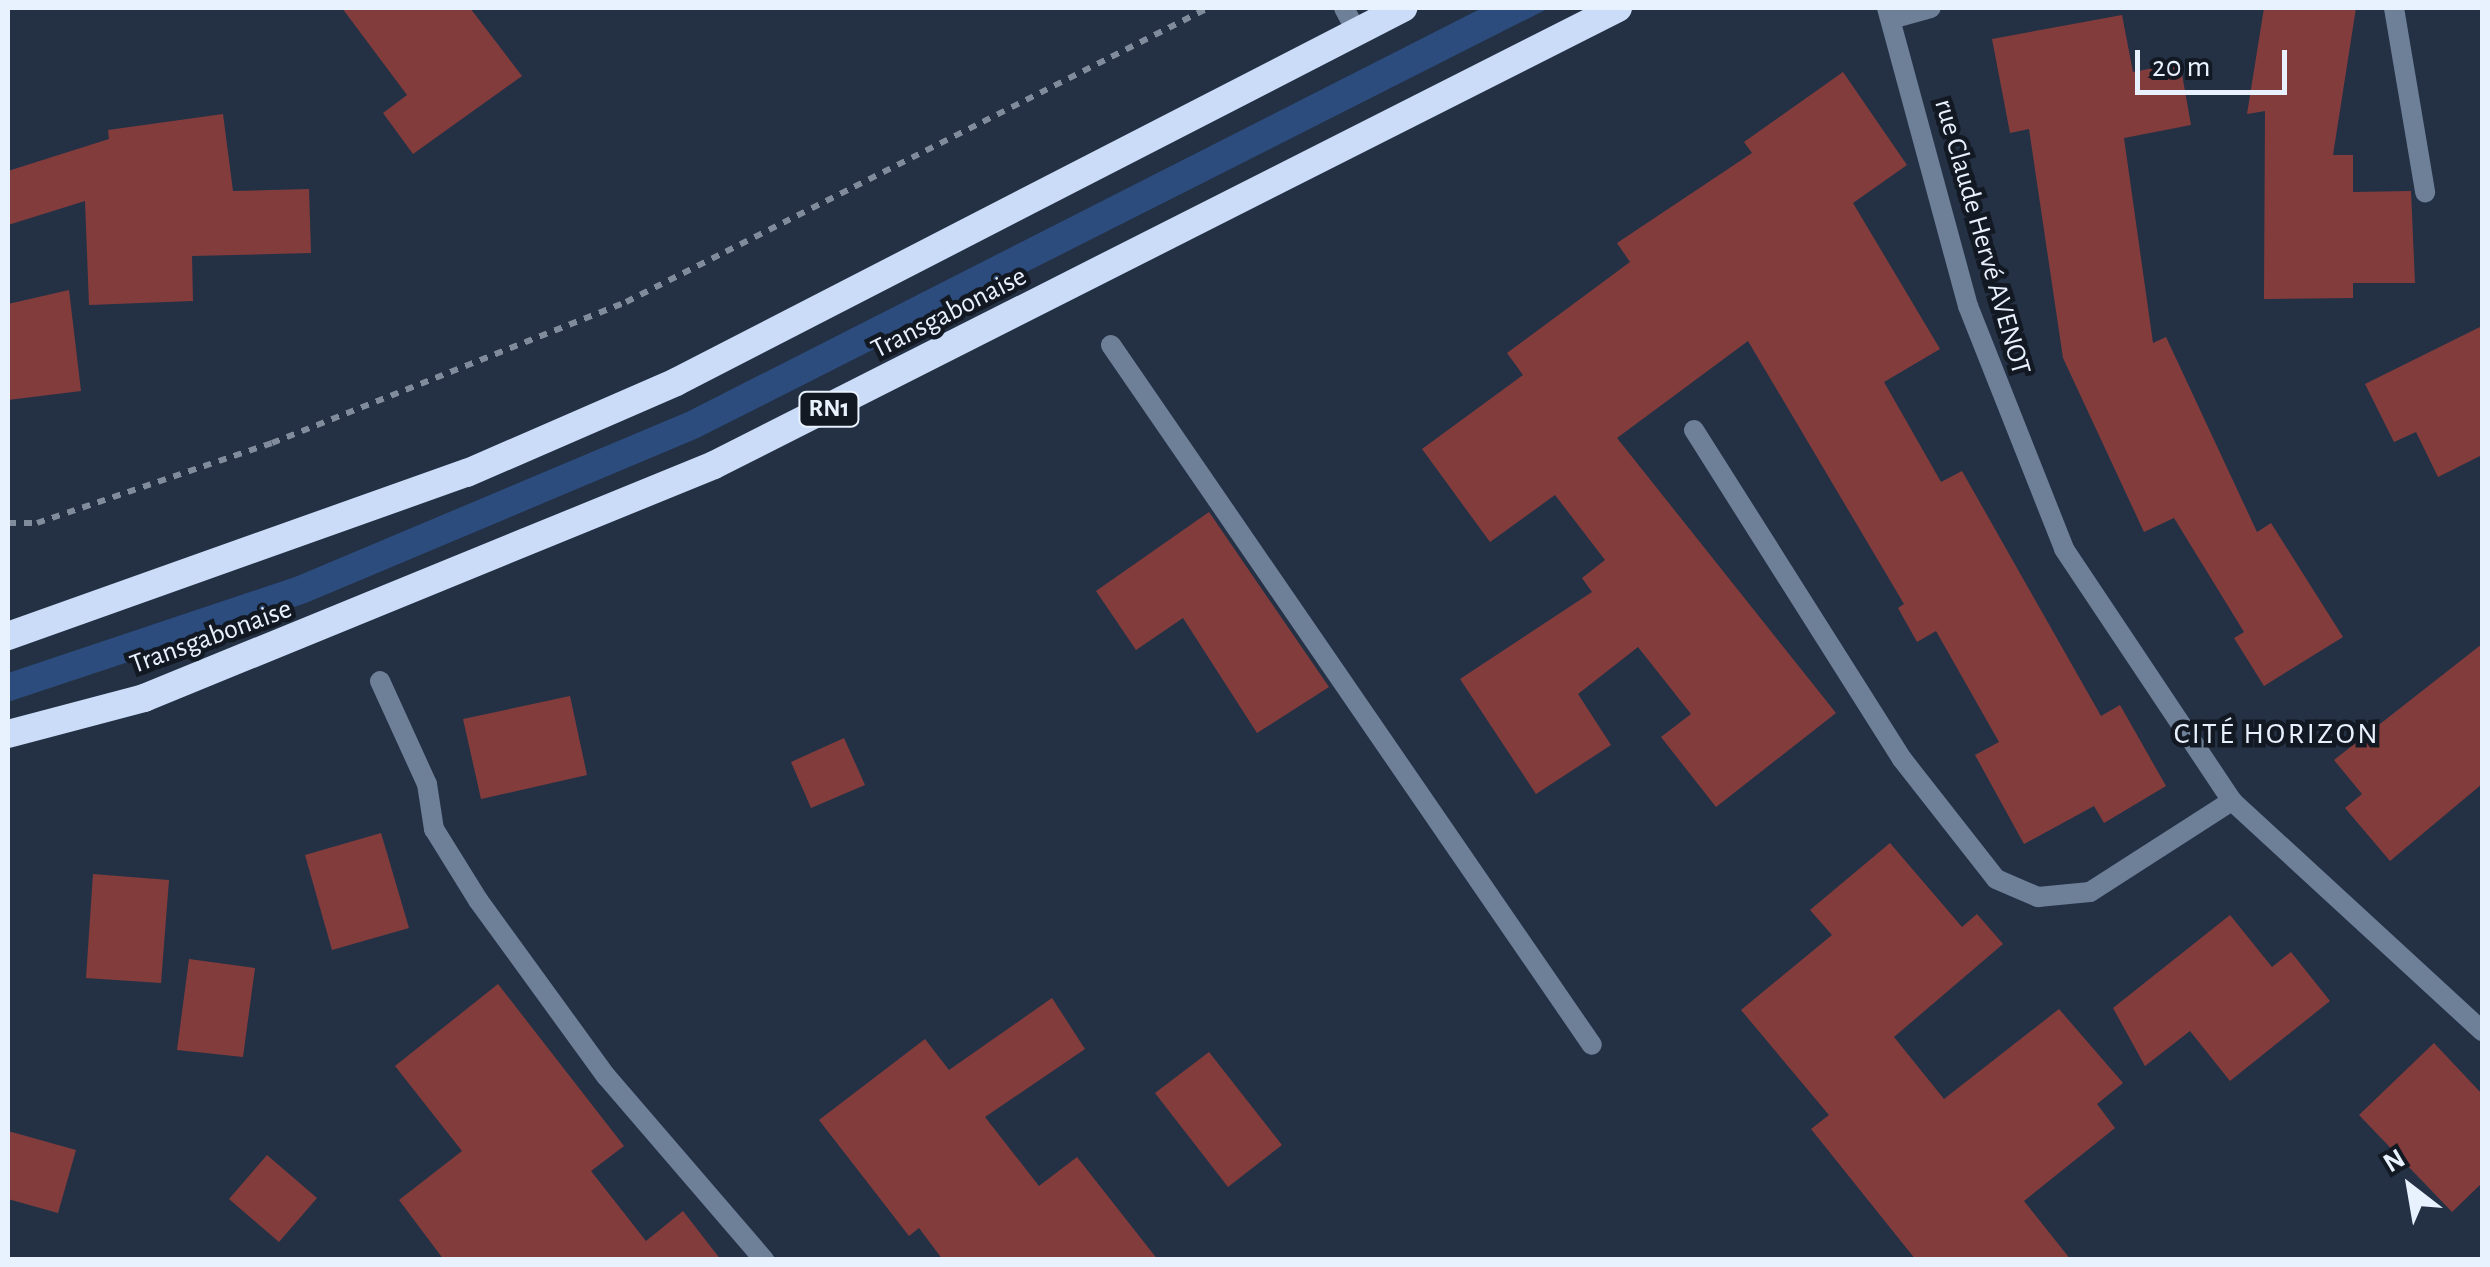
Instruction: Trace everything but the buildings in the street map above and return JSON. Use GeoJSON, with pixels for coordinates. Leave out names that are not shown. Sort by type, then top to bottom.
{"type":"FeatureCollection","features":[{"type":"Feature","properties":{"kind":"highway"},"geometry":{"type":"LineString","coordinates":[[8,636],[468,473],[676,382],[1350,19],[1403,8]]}},
{"type":"Feature","properties":{"kind":"highway","name":"Transgabonaise"},"geometry":{"type":"LineString","coordinates":[[8,734],[144,698],[714,466],[1618,8]]}},
{"type":"Feature","properties":{"kind":"street"},"geometry":{"type":"LineString","coordinates":[[1890,13],[1931,8]]}},
{"type":"Feature","properties":{"kind":"street"},"geometry":{"type":"LineString","coordinates":[[2394,8],[2426,192]]}},
{"type":"Feature","properties":{"kind":"street","name":"rue Claude Hervé AVENOT"},"geometry":{"type":"LineString","coordinates":[[1890,13],[1968,306],[2064,548],[2232,801],[2482,1031]]}},
{"type":"Feature","properties":{"kind":"street"},"geometry":{"type":"LineString","coordinates":[[1110,345],[1592,1045]]}},
{"type":"Feature","properties":{"kind":"street"},"geometry":{"type":"LineString","coordinates":[[1694,430],[1902,759],[1996,879],[2038,897],[2090,892],[2232,801]]}},
{"type":"Feature","properties":{"kind":"street"},"geometry":{"type":"LineString","coordinates":[[380,681],[427,784],[434,829],[478,900],[606,1076],[764,1260]]}},
{"type":"Feature","properties":{"kind":"path"},"geometry":{"type":"LineString","coordinates":[[8,523],[37,523],[218,462],[626,302],[1208,8]]}},
{"type":"Feature","properties":{"kind":"shaded area"},"geometry":{"type":"Polygon","coordinates":[[[1482,8],[1549,8],[698,438],[306,603],[8,702],[8,673],[295,577],[687,412],[1482,8]]]}},
{"type":"Feature","properties":{"kind":"district","name":"CITÉ HORIZON"},"geometry":{"type":"Point","coordinates":[2277,734]}}]}
